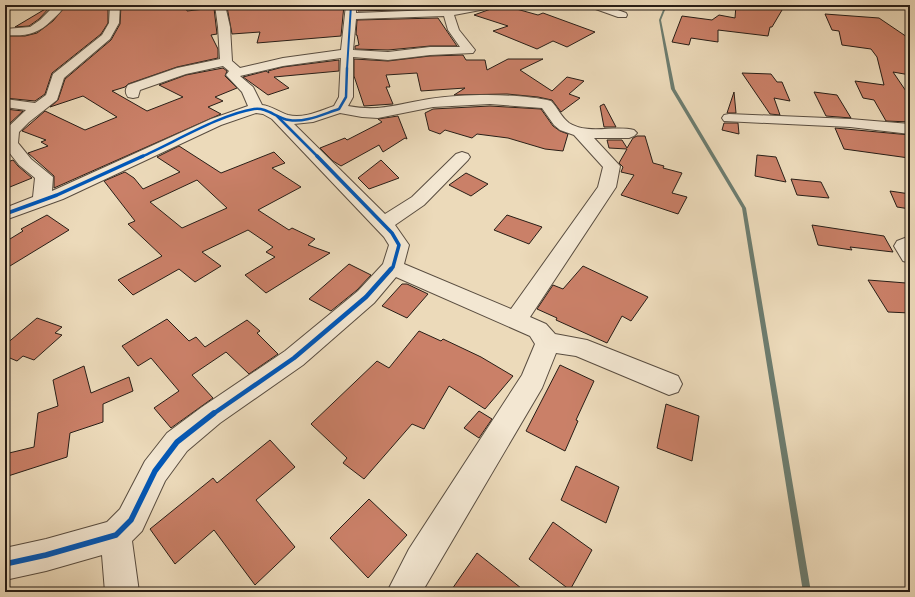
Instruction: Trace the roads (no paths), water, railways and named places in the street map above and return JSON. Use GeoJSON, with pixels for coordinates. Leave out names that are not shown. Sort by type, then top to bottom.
{"type":"FeatureCollection","features":[{"type":"Feature","properties":{"kind":"street"},"geometry":{"type":"LineString","coordinates":[[5,32],[27,32],[36,29],[43,24],[60,5]]}},
{"type":"Feature","properties":{"kind":"street"},"geometry":{"type":"LineString","coordinates":[[42,201],[44,177],[25,162],[10,143],[12,131],[52,97],[58,77],[106,37],[114,23],[115,5]]}},
{"type":"Feature","properties":{"kind":"street"},"geometry":{"type":"LineString","coordinates":[[220,5],[224,27],[226,61],[237,72]]}},
{"type":"Feature","properties":{"kind":"street"},"geometry":{"type":"LineString","coordinates":[[339,109],[346,97],[346,53],[351,10],[448,12],[479,9],[491,5]]}},
{"type":"Feature","properties":{"kind":"street"},"geometry":{"type":"LineString","coordinates":[[594,5],[622,15]]}},
{"type":"Feature","properties":{"kind":"street"},"geometry":{"type":"LineString","coordinates":[[833,5],[858,5]]}},
{"type":"Feature","properties":{"kind":"street"},"geometry":{"type":"LineString","coordinates":[[256,109],[248,90],[232,75],[237,72],[283,62],[346,53],[388,56],[430,51],[469,50],[454,30],[448,12]]}},
{"type":"Feature","properties":{"kind":"street"},"geometry":{"type":"LineString","coordinates":[[133,94],[133,88],[163,77],[190,68],[226,61]]}},
{"type":"Feature","properties":{"kind":"street"},"geometry":{"type":"LineString","coordinates":[[298,126],[313,118],[339,109],[367,114],[384,113],[432,104],[508,100],[546,104],[559,122],[565,127],[580,132],[629,133]]}},
{"type":"Feature","properties":{"kind":"street"},"geometry":{"type":"LineString","coordinates":[[5,103],[38,108]]}},
{"type":"Feature","properties":{"kind":"street"},"geometry":{"type":"LineString","coordinates":[[5,214],[42,201],[125,165],[216,122],[256,109],[266,110],[289,120],[298,126],[392,233],[399,245],[397,258],[393,267],[366,297],[294,358],[211,415],[177,442],[155,471],[131,520],[116,535],[46,555],[5,564]]}},
{"type":"Feature","properties":{"kind":"street"},"geometry":{"type":"LineString","coordinates":[[729,118],[850,123],[910,129]]}},
{"type":"Feature","properties":{"kind":"street"},"geometry":{"type":"LineString","coordinates":[[516,320],[607,187],[612,166],[580,132]]}},
{"type":"Feature","properties":{"kind":"street"},"geometry":{"type":"LineString","coordinates":[[383,224],[418,201],[462,157]]}},
{"type":"Feature","properties":{"kind":"street"},"geometry":{"type":"LineString","coordinates":[[910,242],[904,246],[910,256]]}},
{"type":"Feature","properties":{"kind":"street"},"geometry":{"type":"LineString","coordinates":[[393,267],[538,330],[548,342],[579,347],[669,384]]}},
{"type":"Feature","properties":{"kind":"street"},"geometry":{"type":"LineString","coordinates":[[404,592],[421,561],[532,380],[548,342]]}},
{"type":"Feature","properties":{"kind":"street"},"geometry":{"type":"LineString","coordinates":[[116,535],[122,592]]}},
{"type":"Feature","properties":{"kind":"waterway"},"geometry":{"type":"LineString","coordinates":[[666,5],[660,20],[673,89],[744,208],[807,592]]}}]}
